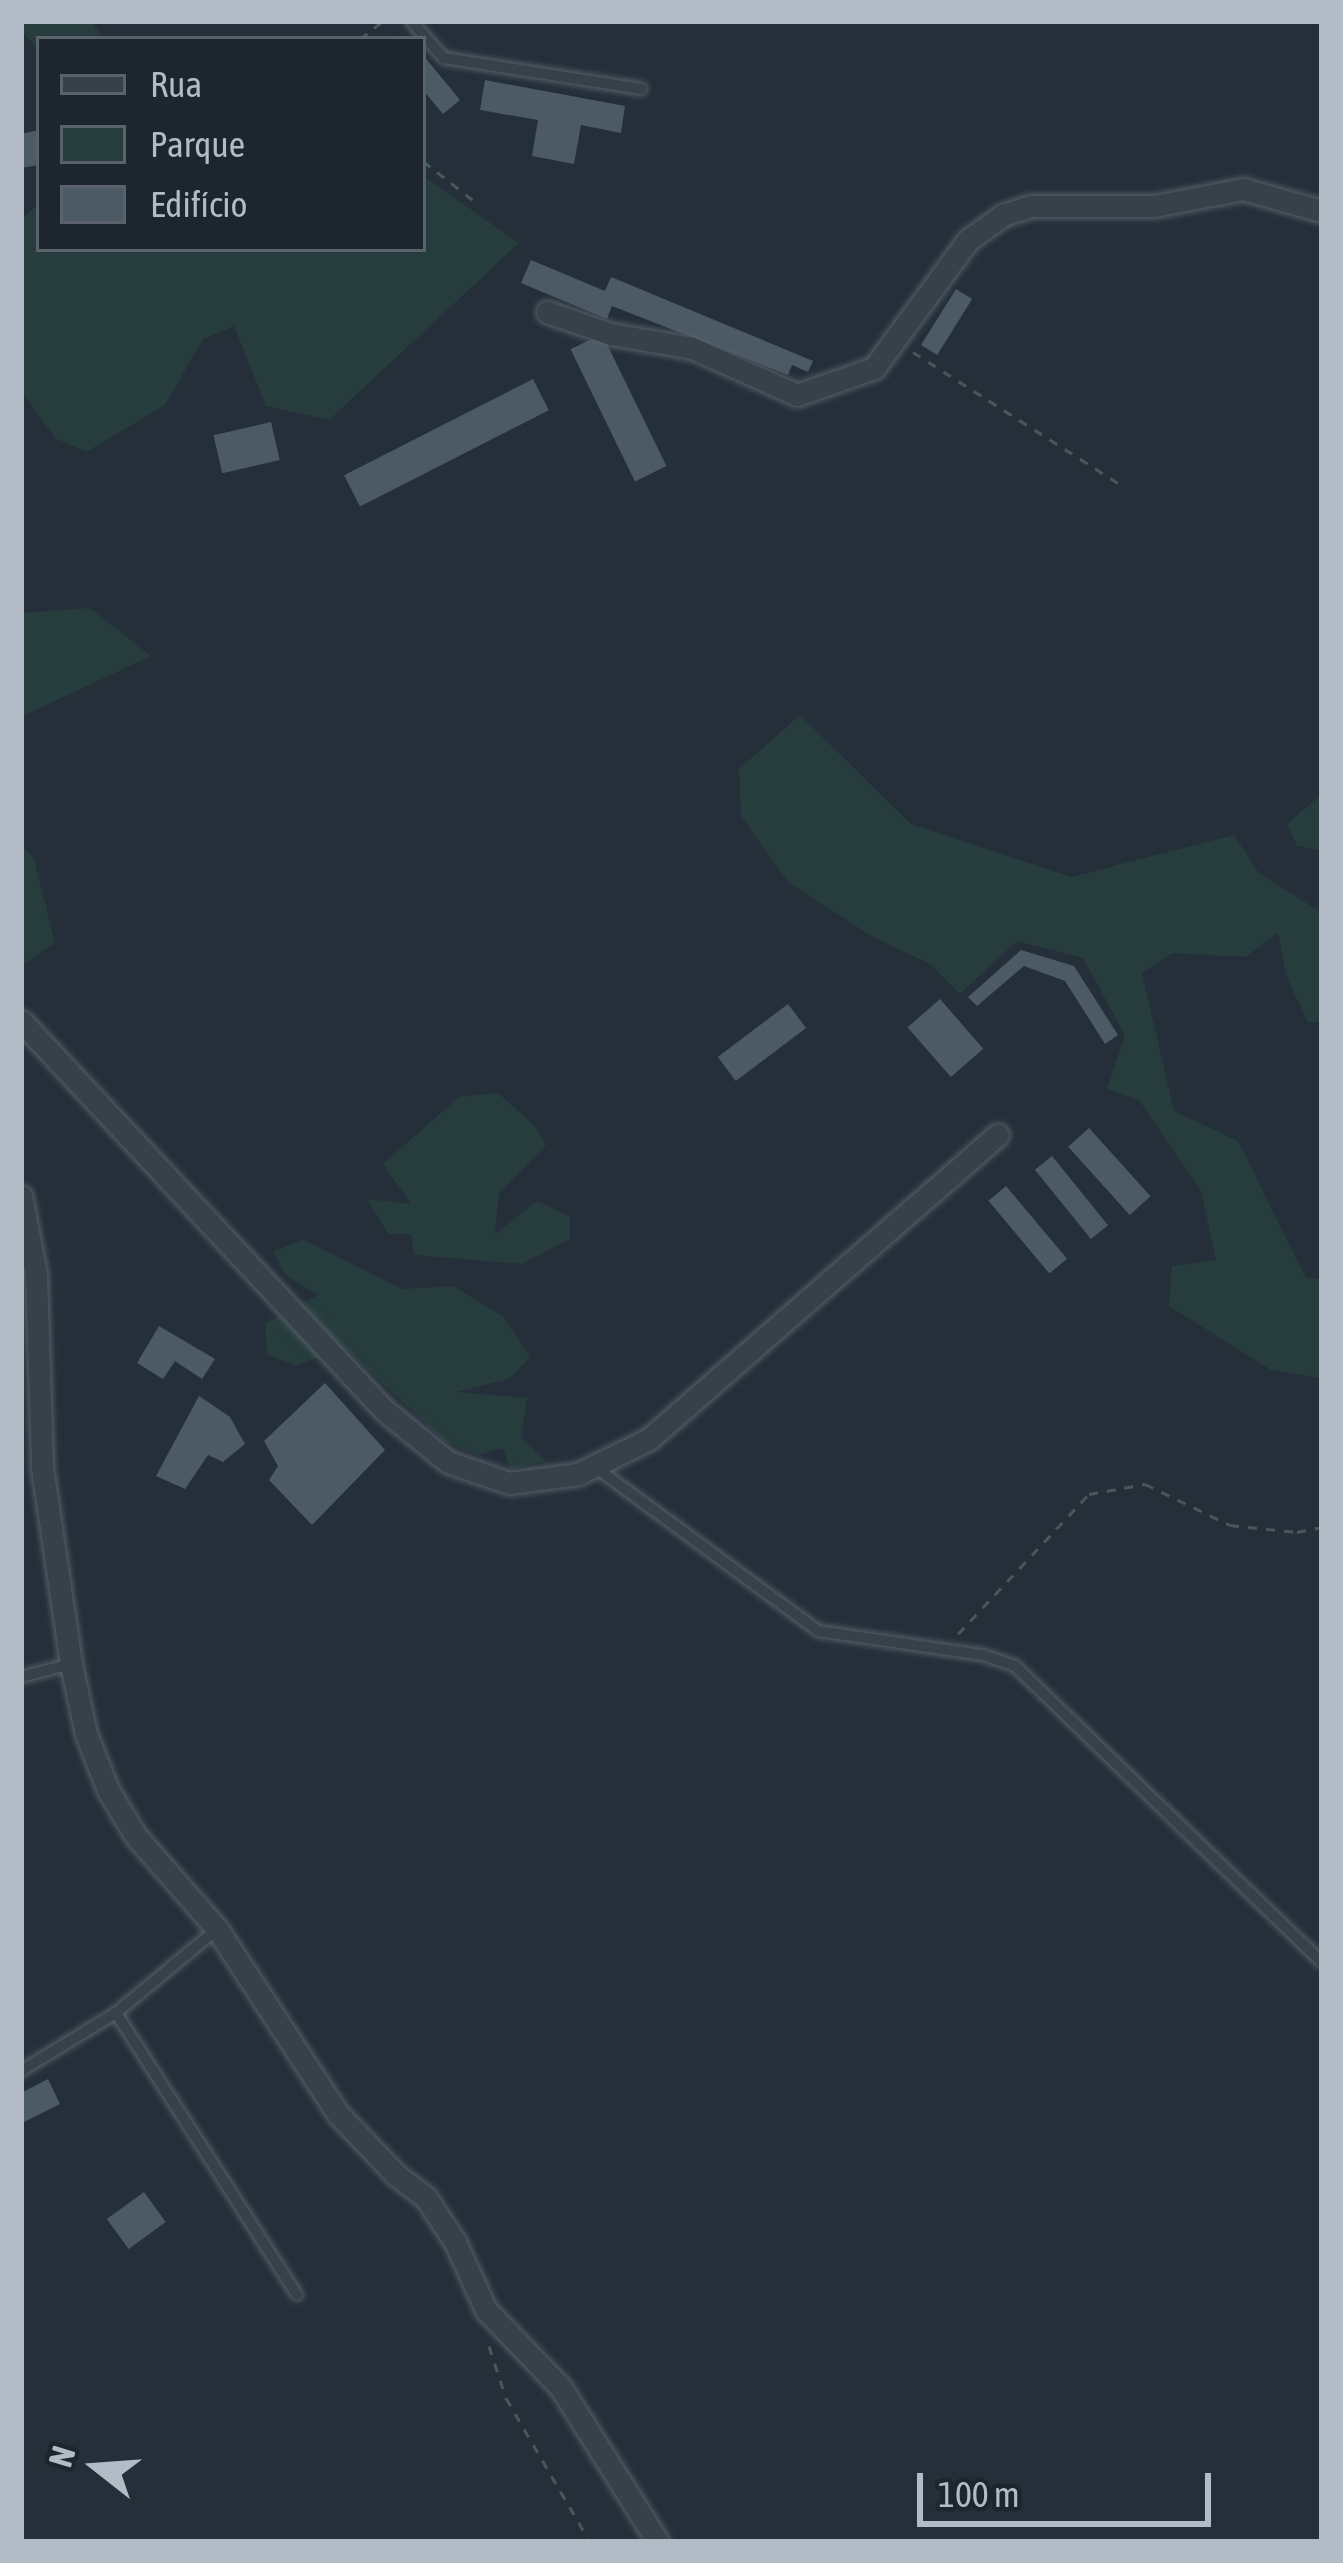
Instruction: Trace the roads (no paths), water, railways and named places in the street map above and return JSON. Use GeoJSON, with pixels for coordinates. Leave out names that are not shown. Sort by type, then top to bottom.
{"type":"FeatureCollection","features":[{"type":"Feature","properties":{"kind":"street"},"geometry":{"type":"LineString","coordinates":[[547,312],[611,334],[692,348],[797,395],[874,368],[968,241],[1017,210],[1154,206],[1243,189],[1322,211]]}},
{"type":"Feature","properties":{"kind":"street"},"geometry":{"type":"LineString","coordinates":[[21,1021],[384,1410],[448,1462],[509,1484],[557,1480],[649,1439],[998,1135]]}},
{"type":"Feature","properties":{"kind":"street"},"geometry":{"type":"LineString","coordinates":[[21,1196],[35,1274],[42,1466],[71,1664],[86,1734],[108,1790],[135,1835],[217,1930],[338,2114],[396,2175],[426,2198],[455,2242],[486,2310],[561,2388],[658,2542]]}},
{"type":"Feature","properties":{"kind":"lane"},"geometry":{"type":"LineString","coordinates":[[426,38],[444,58],[642,89]]}},
{"type":"Feature","properties":{"kind":"lane"},"geometry":{"type":"LineString","coordinates":[[595,1467],[818,1630],[945,1649],[1015,1666],[1322,1962]]}},
{"type":"Feature","properties":{"kind":"lane"},"geometry":{"type":"LineString","coordinates":[[21,1677],[71,1664]]}},
{"type":"Feature","properties":{"kind":"lane"},"geometry":{"type":"LineString","coordinates":[[21,2071],[116,2013],[217,1930]]}},
{"type":"Feature","properties":{"kind":"lane"},"geometry":{"type":"LineString","coordinates":[[116,2013],[297,2295]]}}]}
